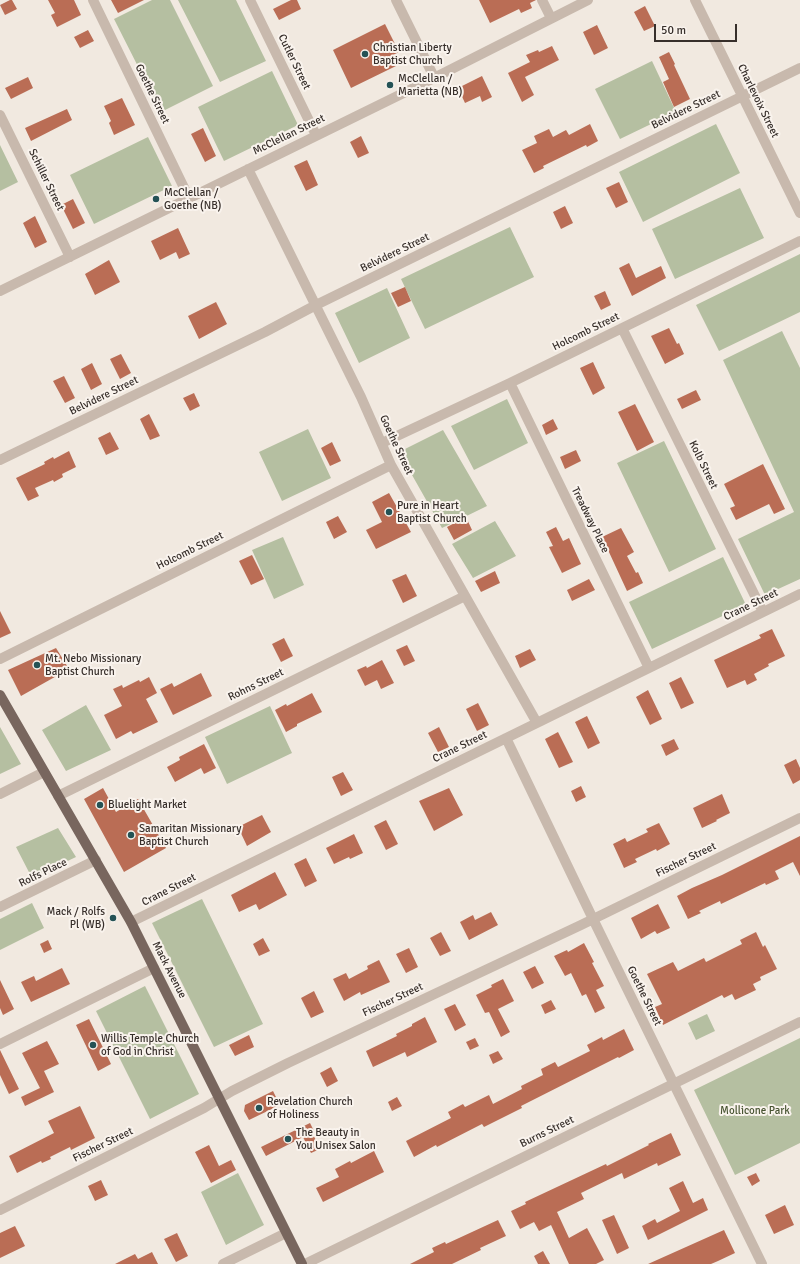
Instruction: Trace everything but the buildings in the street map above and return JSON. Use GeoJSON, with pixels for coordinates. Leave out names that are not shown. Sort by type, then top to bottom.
{"type":"FeatureCollection","features":[{"type":"Feature","properties":{"kind":"main road","name":"Mack Avenue"},"geometry":{"type":"LineString","coordinates":[[0,695],[131,922],[302,1264]]}},
{"type":"Feature","properties":{"kind":"street","name":"Goethe Street"},"geometry":{"type":"LineString","coordinates":[[93,0],[189,198]]}},
{"type":"Feature","properties":{"kind":"street","name":"Cutler Street"},"geometry":{"type":"LineString","coordinates":[[250,0],[316,135]]}},
{"type":"Feature","properties":{"kind":"street"},"geometry":{"type":"LineString","coordinates":[[396,0],[434,78]]}},
{"type":"Feature","properties":{"kind":"street"},"geometry":{"type":"LineString","coordinates":[[542,0],[551,18]]}},
{"type":"Feature","properties":{"kind":"street","name":"McClellan Street"},"geometry":{"type":"LineString","coordinates":[[0,291],[434,78],[588,0]]}},
{"type":"Feature","properties":{"kind":"street","name":"Charlevoix Street"},"geometry":{"type":"LineString","coordinates":[[695,0],[800,213]]}},
{"type":"Feature","properties":{"kind":"street","name":"Belvidere Street"},"geometry":{"type":"LineString","coordinates":[[0,460],[265,332],[316,305],[800,68]]}},
{"type":"Feature","properties":{"kind":"street","name":"Schiller Street"},"geometry":{"type":"LineString","coordinates":[[0,114],[70,257]]}},
{"type":"Feature","properties":{"kind":"street","name":"Goethe Street"},"geometry":{"type":"LineString","coordinates":[[248,169],[316,305],[391,465],[537,723]]}},
{"type":"Feature","properties":{"kind":"street","name":"Holcomb Street"},"geometry":{"type":"LineString","coordinates":[[382,444],[510,383],[800,240]]}},
{"type":"Feature","properties":{"kind":"street","name":"Kolb Street"},"geometry":{"type":"LineString","coordinates":[[622,328],[763,612]]}},
{"type":"Feature","properties":{"kind":"street","name":"Treadway Place"},"geometry":{"type":"LineString","coordinates":[[510,383],[649,668]]}},
{"type":"Feature","properties":{"kind":"street","name":"Holcomb Street"},"geometry":{"type":"LineString","coordinates":[[0,659],[391,465]]}},
{"type":"Feature","properties":{"kind":"street","name":"Crane Street"},"geometry":{"type":"LineString","coordinates":[[131,922],[800,594]]}},
{"type":"Feature","properties":{"kind":"street","name":"Rohns Street"},"geometry":{"type":"LineString","coordinates":[[58,796],[465,596]]}},
{"type":"Feature","properties":{"kind":"street","name":"Goethe Street"},"geometry":{"type":"LineString","coordinates":[[506,738],[762,1264]]}},
{"type":"Feature","properties":{"kind":"street"},"geometry":{"type":"LineString","coordinates":[[0,794],[44,772]]}},
{"type":"Feature","properties":{"kind":"street","name":"Fischer Street"},"geometry":{"type":"LineString","coordinates":[[0,1210],[204,1108],[232,1091],[288,1063],[593,919],[800,818]]}},
{"type":"Feature","properties":{"kind":"street","name":"Rolfs Place"},"geometry":{"type":"LineString","coordinates":[[0,907],[96,860]]}},
{"type":"Feature","properties":{"kind":"street"},"geometry":{"type":"LineString","coordinates":[[0,1044],[154,968]]}},
{"type":"Feature","properties":{"kind":"street","name":"Burns Street"},"geometry":{"type":"LineString","coordinates":[[305,1264],[800,1022]]}},
{"type":"Feature","properties":{"kind":"street"},"geometry":{"type":"LineString","coordinates":[[223,1264],[286,1233]]}},
{"type":"Feature","properties":{"kind":"green space"},"geometry":{"type":"Polygon","coordinates":[[[152,0],[170,0],[213,86],[161,112],[114,19],[152,0]]]}},
{"type":"Feature","properties":{"kind":"green space"},"geometry":{"type":"Polygon","coordinates":[[[178,0],[236,0],[266,61],[220,82],[178,0]]]}},
{"type":"Feature","properties":{"kind":"green space"},"geometry":{"type":"Polygon","coordinates":[[[652,61],[676,112],[620,139],[595,89],[652,61]]]}},
{"type":"Feature","properties":{"kind":"green space"},"geometry":{"type":"Polygon","coordinates":[[[272,71],[298,125],[224,161],[198,107],[272,71]]]}},
{"type":"Feature","properties":{"kind":"green space"},"geometry":{"type":"Polygon","coordinates":[[[716,124],[740,173],[643,222],[619,172],[716,124]]]}},
{"type":"Feature","properties":{"kind":"green space"},"geometry":{"type":"Polygon","coordinates":[[[148,137],[172,186],[94,224],[70,175],[148,137]]]}},
{"type":"Feature","properties":{"kind":"green space"},"geometry":{"type":"Polygon","coordinates":[[[0,145],[18,182],[0,191],[0,145]]]}},
{"type":"Feature","properties":{"kind":"green space"},"geometry":{"type":"Polygon","coordinates":[[[740,188],[764,238],[675,279],[652,229],[740,188]]]}},
{"type":"Feature","properties":{"kind":"green space"},"geometry":{"type":"Polygon","coordinates":[[[510,227],[534,277],[425,329],[401,279],[510,227]]]}},
{"type":"Feature","properties":{"kind":"green space"},"geometry":{"type":"Polygon","coordinates":[[[800,254],[800,312],[719,351],[696,305],[800,254]]]}},
{"type":"Feature","properties":{"kind":"green space"},"geometry":{"type":"Polygon","coordinates":[[[387,288],[410,338],[359,363],[335,313],[387,288]]]}},
{"type":"Feature","properties":{"kind":"green space"},"geometry":{"type":"Polygon","coordinates":[[[782,331],[800,368],[800,579],[765,595],[738,539],[794,512],[723,360],[782,331]]]}},
{"type":"Feature","properties":{"kind":"green space"},"geometry":{"type":"Polygon","coordinates":[[[507,399],[528,443],[474,470],[451,426],[507,399]]]}},
{"type":"Feature","properties":{"kind":"green space"},"geometry":{"type":"Polygon","coordinates":[[[308,429],[331,478],[282,501],[259,452],[308,429]]]}},
{"type":"Feature","properties":{"kind":"green space"},"geometry":{"type":"Polygon","coordinates":[[[443,430],[487,506],[442,528],[399,452],[443,430]]]}},
{"type":"Feature","properties":{"kind":"green space"},"geometry":{"type":"Polygon","coordinates":[[[664,441],[716,549],[669,572],[617,463],[664,441]]]}},
{"type":"Feature","properties":{"kind":"green space"},"geometry":{"type":"Polygon","coordinates":[[[495,521],[516,556],[473,578],[452,544],[495,521]]]}},
{"type":"Feature","properties":{"kind":"green space"},"geometry":{"type":"Polygon","coordinates":[[[283,537],[304,585],[274,599],[252,550],[283,537]]]}},
{"type":"Feature","properties":{"kind":"green space"},"geometry":{"type":"Polygon","coordinates":[[[723,557],[746,605],[652,649],[629,602],[723,557]]]}},
{"type":"Feature","properties":{"kind":"green space"},"geometry":{"type":"Polygon","coordinates":[[[86,705],[111,750],[66,771],[42,730],[86,705]]]}},
{"type":"Feature","properties":{"kind":"green space"},"geometry":{"type":"Polygon","coordinates":[[[270,706],[292,753],[227,784],[205,737],[270,706]]]}},
{"type":"Feature","properties":{"kind":"green space"},"geometry":{"type":"Polygon","coordinates":[[[0,727],[21,764],[0,774],[0,727]]]}},
{"type":"Feature","properties":{"kind":"green space"},"geometry":{"type":"Polygon","coordinates":[[[58,828],[76,857],[32,878],[16,847],[58,828]]]}},
{"type":"Feature","properties":{"kind":"green space"},"geometry":{"type":"Polygon","coordinates":[[[202,899],[263,1024],[214,1047],[152,923],[202,899]]]}},
{"type":"Feature","properties":{"kind":"green space"},"geometry":{"type":"Polygon","coordinates":[[[32,903],[44,928],[0,950],[0,919],[32,903]]]}},
{"type":"Feature","properties":{"kind":"green space"},"geometry":{"type":"Polygon","coordinates":[[[145,986],[199,1094],[150,1119],[96,1011],[145,986]]]}},
{"type":"Feature","properties":{"kind":"green space"},"geometry":{"type":"Polygon","coordinates":[[[707,1014],[715,1031],[696,1040],[688,1023],[707,1014]]]}},
{"type":"Feature","properties":{"kind":"green space","name":"Mollicone Park"},"geometry":{"type":"Polygon","coordinates":[[[800,1038],[800,1143],[735,1175],[694,1090],[800,1038]]]}},
{"type":"Feature","properties":{"kind":"green space"},"geometry":{"type":"Polygon","coordinates":[[[238,1173],[264,1225],[226,1245],[201,1192],[238,1173]]]}},
{"type":"Feature","properties":{"kind":"place","name":"Christian Liberty Baptist Church"},"geometry":{"type":"Point","coordinates":[365,54]}},
{"type":"Feature","properties":{"kind":"place","name":"McClellan / Marietta (NB)"},"geometry":{"type":"Point","coordinates":[390,85]}},
{"type":"Feature","properties":{"kind":"place","name":"McClellan / Goethe (NB)"},"geometry":{"type":"Point","coordinates":[156,199]}},
{"type":"Feature","properties":{"kind":"place","name":"Pure in Heart Baptist Church"},"geometry":{"type":"Point","coordinates":[389,512]}},
{"type":"Feature","properties":{"kind":"place","name":"Mt. Nebo Missionary Baptist Church"},"geometry":{"type":"Point","coordinates":[37,665]}},
{"type":"Feature","properties":{"kind":"place","name":"Bluelight Market"},"geometry":{"type":"Point","coordinates":[100,805]}},
{"type":"Feature","properties":{"kind":"place","name":"Samaritan Missionary Baptist Church"},"geometry":{"type":"Point","coordinates":[131,835]}},
{"type":"Feature","properties":{"kind":"place","name":"Mack / Rolfs Pl (WB)"},"geometry":{"type":"Point","coordinates":[113,918]}},
{"type":"Feature","properties":{"kind":"place","name":"Willis Temple Church of God in Christ"},"geometry":{"type":"Point","coordinates":[93,1045]}},
{"type":"Feature","properties":{"kind":"place","name":"Revelation Church of Holiness"},"geometry":{"type":"Point","coordinates":[259,1108]}},
{"type":"Feature","properties":{"kind":"place","name":"The Beauty in You Unisex Salon"},"geometry":{"type":"Point","coordinates":[288,1139]}}]}
